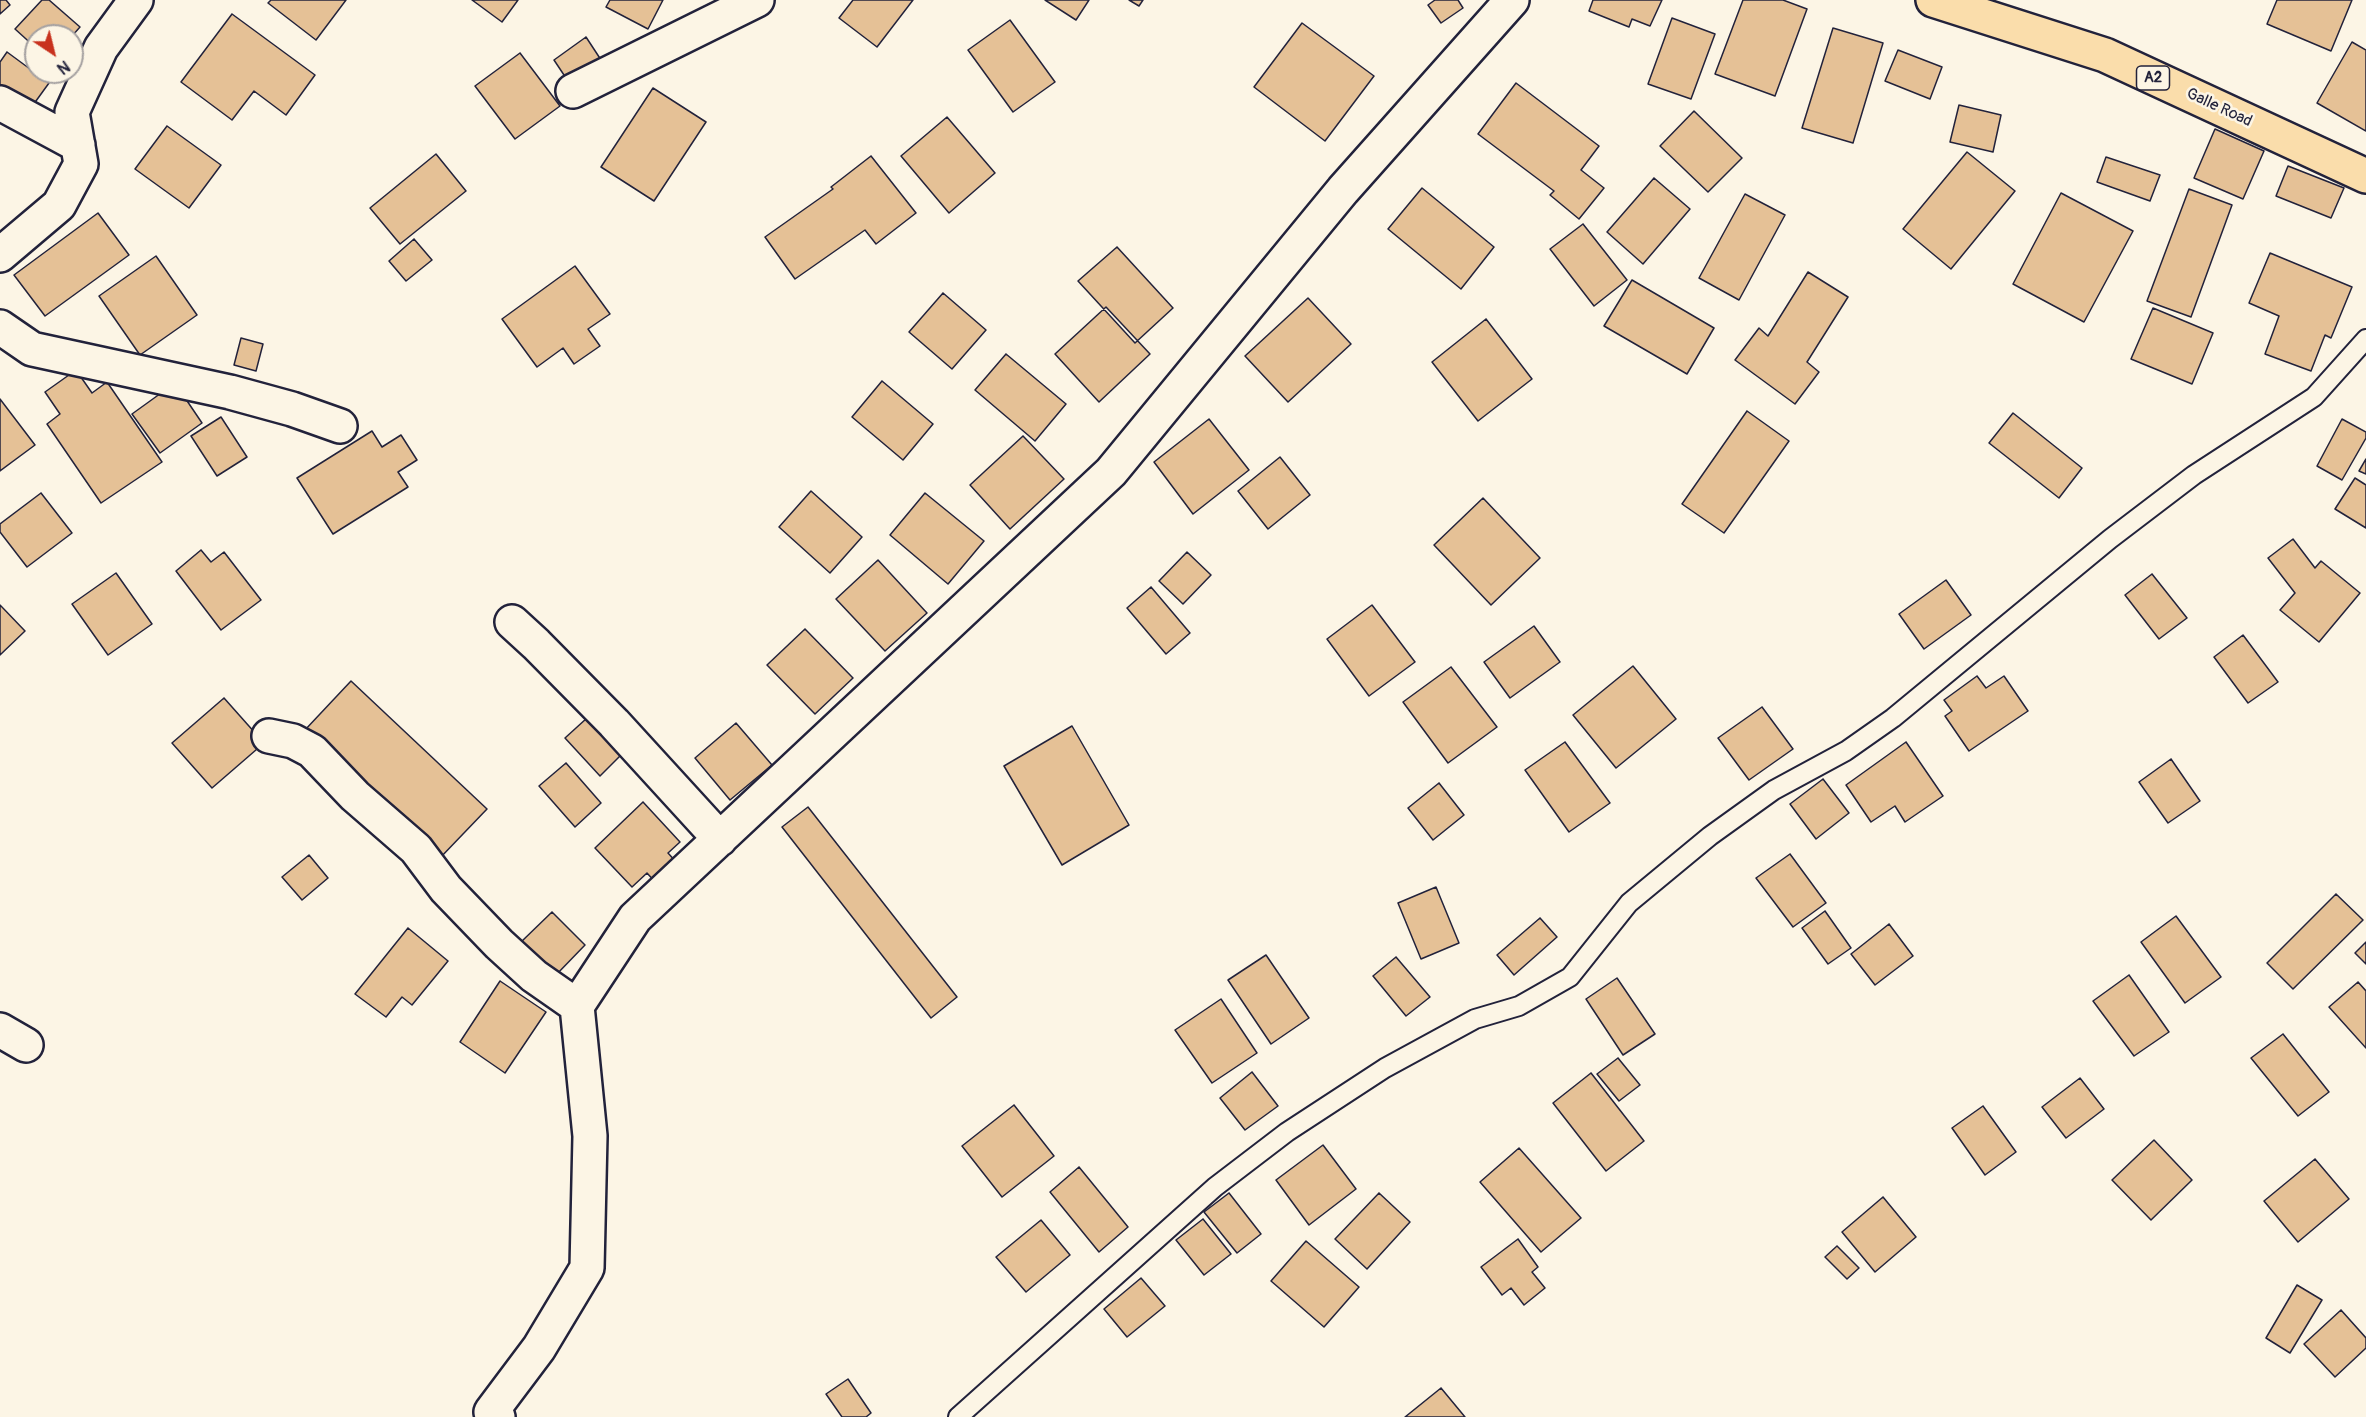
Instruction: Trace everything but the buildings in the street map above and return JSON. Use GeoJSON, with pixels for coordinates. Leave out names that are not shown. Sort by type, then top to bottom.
{"type":"FeatureCollection","features":[{"type":"Feature","properties":{"kind":"highway","name":"Galle Road"},"geometry":{"type":"LineString","coordinates":[[1933,0],[2105,55],[2366,176]]}},
{"type":"Feature","properties":{"kind":"street"},"geometry":{"type":"LineString","coordinates":[[0,255],[59,205],[81,164],[72,112],[101,48],[136,0]]}},
{"type":"Feature","properties":{"kind":"street"},"geometry":{"type":"LineString","coordinates":[[573,91],[757,0]]}},
{"type":"Feature","properties":{"kind":"street"},"geometry":{"type":"LineString","coordinates":[[498,1417],[491,1412],[539,1348],[587,1268],[590,1136],[577,1006],[636,918],[1111,472],[1343,190],[1512,0]]}},
{"type":"Feature","properties":{"kind":"street"},"geometry":{"type":"LineString","coordinates":[[0,103],[78,145]]}},
{"type":"Feature","properties":{"kind":"street"},"geometry":{"type":"LineString","coordinates":[[0,327],[32,349],[230,392],[292,409],[340,426]]}},
{"type":"Feature","properties":{"kind":"street"},"geometry":{"type":"LineString","coordinates":[[512,622],[614,723],[720,839]]}},
{"type":"Feature","properties":{"kind":"street"},"geometry":{"type":"LineString","coordinates":[[269,736],[293,741],[312,752],[355,796],[416,849],[446,890],[499,944],[534,976],[577,1006]]}},
{"type":"Feature","properties":{"kind":"lane"},"geometry":{"type":"LineString","coordinates":[[958,1417],[1215,1187],[1287,1132],[1385,1068],[1475,1019],[1519,1006],[1570,977],[1629,903],[1710,836],[1774,790],[1846,751],[1893,718],[2093,554],[2194,475],[2314,397],[2366,339]]}}]}
